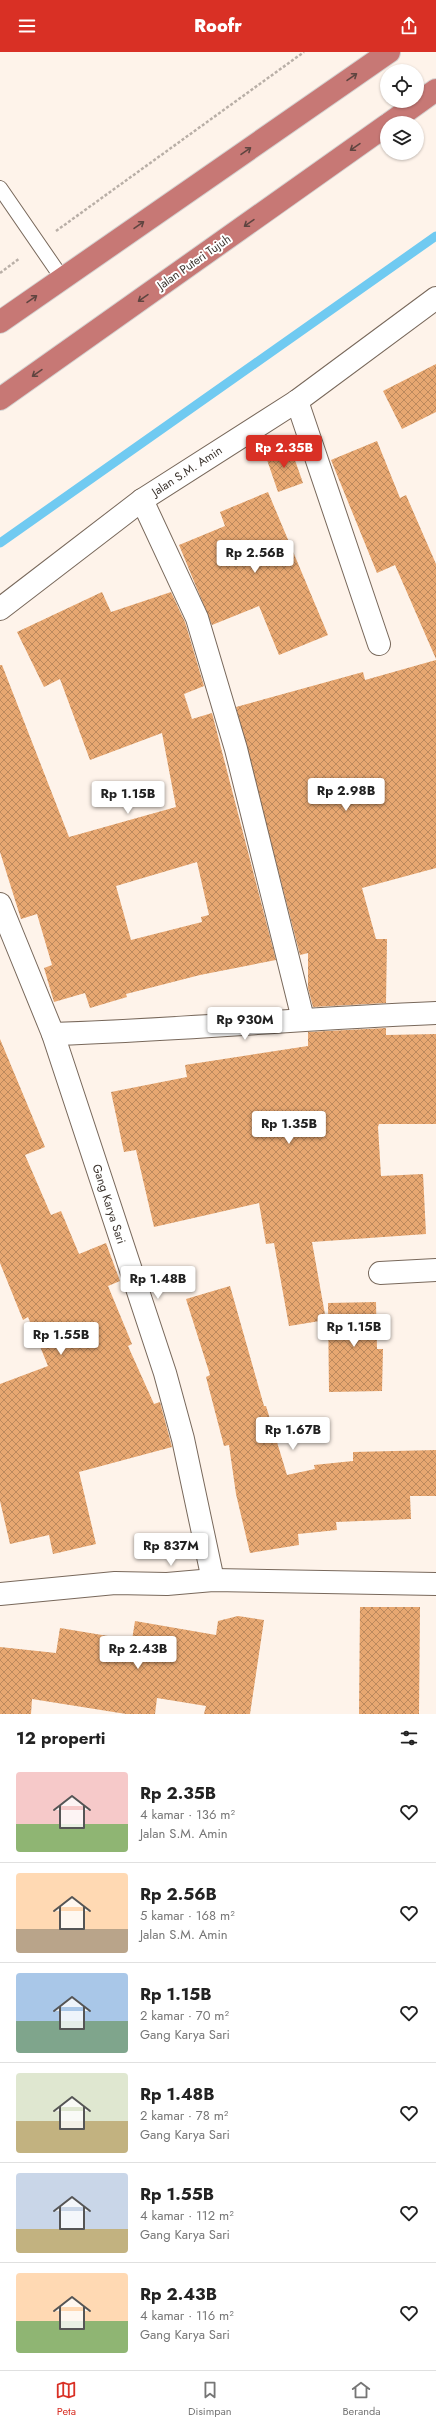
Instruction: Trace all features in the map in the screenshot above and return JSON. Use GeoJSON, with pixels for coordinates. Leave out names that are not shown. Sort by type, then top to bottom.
{"type":"FeatureCollection","features":[{"type":"Feature","properties":{"kind":"highway"},"geometry":{"type":"LineString","coordinates":[[0,322],[389,52]]}},
{"type":"Feature","properties":{"kind":"highway"},"geometry":{"type":"LineString","coordinates":[[400,116],[436,90]]}},
{"type":"Feature","properties":{"kind":"highway","name":"Jalan Puteri Tujuh"},"geometry":{"type":"LineString","coordinates":[[0,399],[380,130]]}},
{"type":"Feature","properties":{"kind":"street","name":"Jalan S.M. Amin"},"geometry":{"type":"LineString","coordinates":[[0,609],[142,500],[297,401],[436,298]]}},
{"type":"Feature","properties":{"kind":"street"},"geometry":{"type":"LineString","coordinates":[[297,401],[379,644]]}},
{"type":"Feature","properties":{"kind":"street"},"geometry":{"type":"LineString","coordinates":[[142,500],[197,618],[236,749],[303,1019]]}},
{"type":"Feature","properties":{"kind":"street","name":"Gang Karya Sari"},"geometry":{"type":"LineString","coordinates":[[0,904],[53,1034],[165,1373],[183,1438],[212,1580]]}},
{"type":"Feature","properties":{"kind":"street"},"geometry":{"type":"LineString","coordinates":[[53,1034],[157,1031],[303,1019],[436,1013]]}},
{"type":"Feature","properties":{"kind":"street"},"geometry":{"type":"LineString","coordinates":[[380,1273],[436,1270]]}},
{"type":"Feature","properties":{"kind":"street"},"geometry":{"type":"LineString","coordinates":[[0,1594],[115,1584],[167,1584],[212,1580],[436,1584]]}},
{"type":"Feature","properties":{"kind":"lane"},"geometry":{"type":"LineString","coordinates":[[0,188],[62,278]]}},
{"type":"Feature","properties":{"kind":"path"},"geometry":{"type":"LineString","coordinates":[[0,273],[304,52]]}},
{"type":"Feature","properties":{"kind":"building"},"geometry":{"type":"Polygon","coordinates":[[[436,364],[436,412],[402,429],[383,391],[436,364]]]}},
{"type":"Feature","properties":{"kind":"building"},"geometry":{"type":"Polygon","coordinates":[[[377,441],[400,498],[406,495],[436,564],[436,659],[395,565],[377,573],[331,460],[377,441]]]}},
{"type":"Feature","properties":{"kind":"building"},"geometry":{"type":"Polygon","coordinates":[[[290,446],[303,483],[278,492],[265,454],[290,446]]]}},
{"type":"Feature","properties":{"kind":"building"},"geometry":{"type":"Polygon","coordinates":[[[268,492],[328,635],[279,655],[259,606],[212,625],[179,545],[225,526],[220,512],[268,492]]]}},
{"type":"Feature","properties":{"kind":"building"},"geometry":{"type":"Polygon","coordinates":[[[102,592],[111,612],[171,592],[185,622],[204,686],[184,694],[192,719],[212,713],[276,960],[200,975],[126,994],[127,997],[90,1008],[85,993],[54,1002],[44,968],[52,965],[37,914],[21,919],[0,852],[0,665],[2,665],[69,837],[176,807],[162,733],[90,760],[60,679],[44,687],[17,632],[102,592]],[[197,862],[116,886],[131,940],[202,922],[201,917],[209,915],[197,862]]]}},
{"type":"Feature","properties":{"kind":"building"},"geometry":{"type":"Polygon","coordinates":[[[436,660],[436,868],[362,888],[376,939],[387,939],[386,1003],[313,1007],[308,988],[308,953],[300,955],[236,707],[363,672],[365,680],[436,660]]]}},
{"type":"Feature","properties":{"kind":"building"},"geometry":{"type":"Polygon","coordinates":[[[386,1028],[386,1035],[436,1034],[436,1124],[379,1124],[378,1127],[381,1176],[423,1174],[426,1234],[312,1242],[326,1320],[289,1326],[274,1243],[266,1244],[259,1203],[154,1227],[136,1150],[124,1152],[111,1092],[187,1077],[185,1065],[308,1046],[308,1032],[386,1028]]]}},
{"type":"Feature","properties":{"kind":"building"},"geometry":{"type":"Polygon","coordinates":[[[0,1039],[45,1147],[25,1155],[51,1215],[61,1211],[79,1254],[106,1243],[120,1281],[108,1286],[132,1344],[128,1346],[154,1404],[160,1402],[172,1447],[79,1472],[96,1544],[53,1554],[49,1535],[10,1544],[0,1501],[0,1384],[48,1366],[28,1317],[23,1320],[0,1263],[0,1039]]]}},
{"type":"Feature","properties":{"kind":"building"},"geometry":{"type":"Polygon","coordinates":[[[230,1286],[264,1406],[266,1406],[287,1475],[315,1469],[314,1465],[353,1461],[353,1452],[436,1450],[436,1496],[410,1496],[411,1519],[336,1522],[337,1530],[298,1534],[299,1545],[250,1553],[236,1494],[229,1445],[224,1446],[206,1377],[210,1375],[186,1299],[230,1286]]]}},
{"type":"Feature","properties":{"kind":"building"},"geometry":{"type":"Polygon","coordinates":[[[376,1302],[377,1349],[383,1349],[382,1391],[329,1392],[328,1303],[376,1302]]]}},
{"type":"Feature","properties":{"kind":"building"},"geometry":{"type":"Polygon","coordinates":[[[360,1607],[420,1607],[419,1714],[359,1714],[360,1607]]]}},
{"type":"Feature","properties":{"kind":"building"},"geometry":{"type":"Polygon","coordinates":[[[238,1616],[264,1620],[250,1714],[204,1714],[206,1706],[157,1698],[155,1714],[126,1714],[32,1699],[31,1714],[0,1714],[0,1647],[56,1653],[60,1628],[132,1640],[135,1621],[216,1635],[218,1621],[238,1616]]]}},
{"type":"Feature","properties":{"kind":"waterway"},"geometry":{"type":"LineString","coordinates":[[0,543],[436,236]]}}]}
